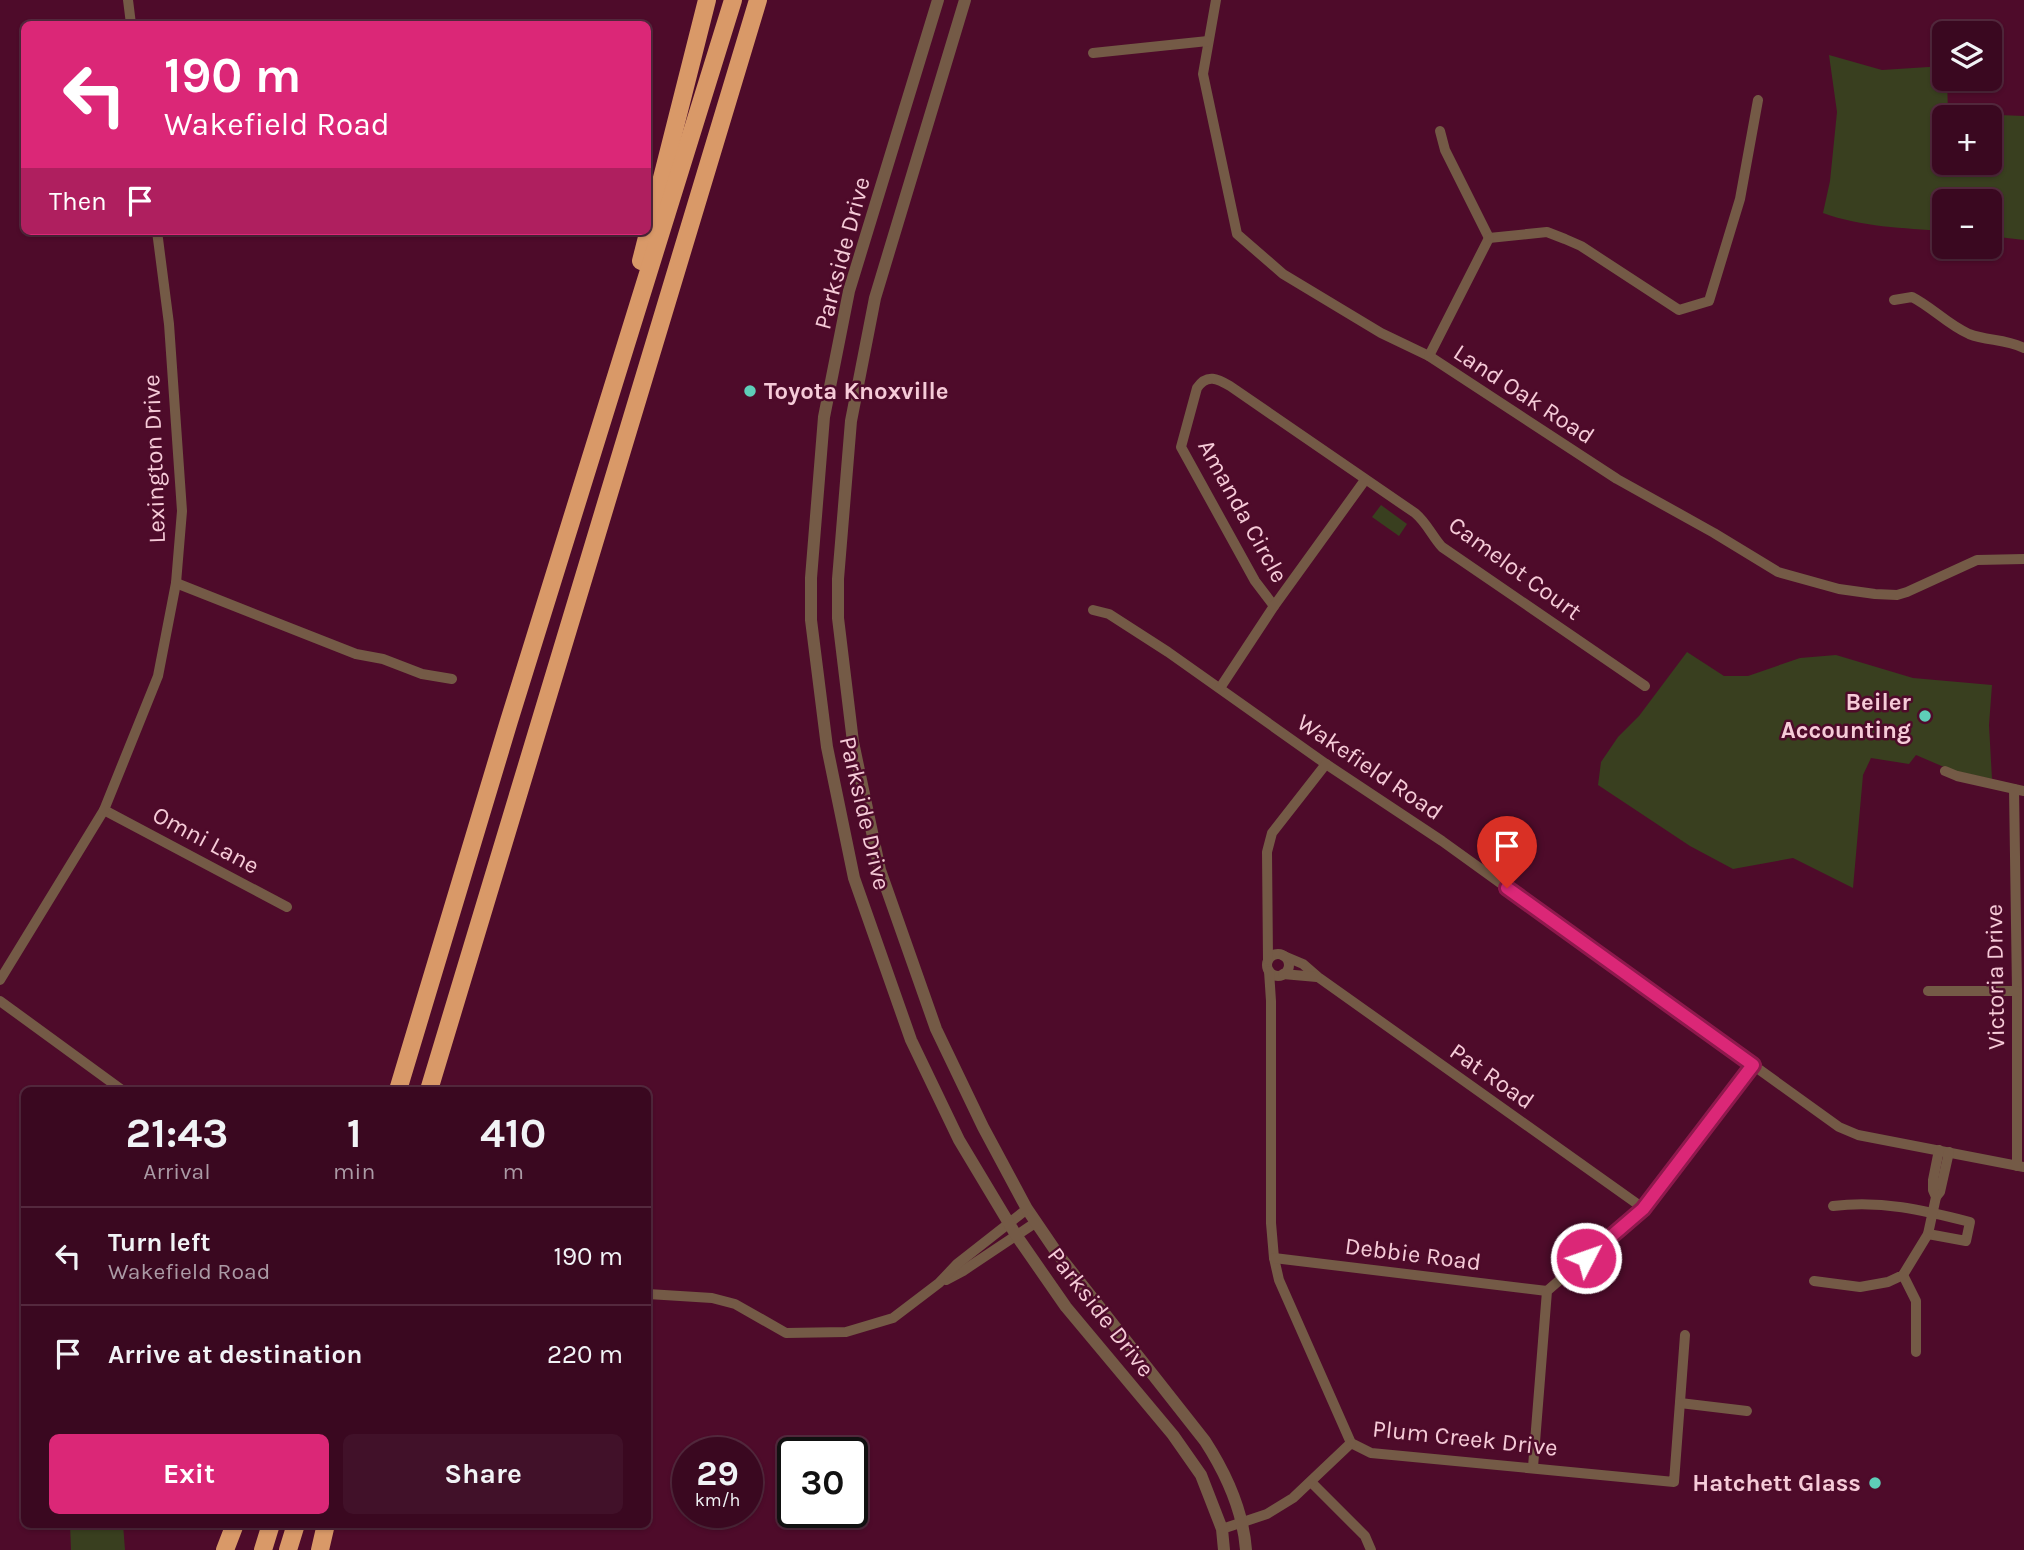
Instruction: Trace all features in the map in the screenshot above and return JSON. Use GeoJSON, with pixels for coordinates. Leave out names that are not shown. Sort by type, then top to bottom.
{"type":"FeatureCollection","features":[{"type":"Feature","properties":{"kind":"highway"},"geometry":{"type":"LineString","coordinates":[[651,222],[707,0]]}},
{"type":"Feature","properties":{"kind":"highway"},"geometry":{"type":"LineString","coordinates":[[399,1087],[733,0]]}},
{"type":"Feature","properties":{"kind":"highway"},"geometry":{"type":"LineString","coordinates":[[430,1087],[758,0]]}},
{"type":"Feature","properties":{"kind":"highway"},"geometry":{"type":"LineString","coordinates":[[594,447],[648,235]]}},
{"type":"Feature","properties":{"kind":"highway"},"geometry":{"type":"LineString","coordinates":[[225,1550],[233,1528]]}},
{"type":"Feature","properties":{"kind":"highway"},"geometry":{"type":"LineString","coordinates":[[263,1550],[270,1528]]}},
{"type":"Feature","properties":{"kind":"highway"},"geometry":{"type":"LineString","coordinates":[[288,1550],[295,1528]]}},
{"type":"Feature","properties":{"kind":"highway"},"geometry":{"type":"LineString","coordinates":[[320,1550],[325,1528]]}},
{"type":"Feature","properties":{"kind":"street"},"geometry":{"type":"LineString","coordinates":[[128,0],[131,21]]}},
{"type":"Feature","properties":{"kind":"street","name":"Parkside Drive"},"geometry":{"type":"LineString","coordinates":[[937,0],[849,291],[824,417],[811,578],[811,620],[827,747],[854,878],[911,1040],[959,1140],[1009,1223],[1074,1318],[1173,1436],[1201,1475],[1222,1529],[1224,1550]]}},
{"type":"Feature","properties":{"kind":"street","name":"Parkside Drive"},"geometry":{"type":"LineString","coordinates":[[965,0],[875,298],[851,421],[838,579],[838,618],[853,742],[880,870],[936,1029],[983,1127],[1035,1223],[1093,1301],[1205,1441],[1221,1467],[1242,1523],[1246,1550]]}},
{"type":"Feature","properties":{"kind":"street","name":"Land Oak Road"},"geometry":{"type":"LineString","coordinates":[[1216,0],[1203,74],[1237,234],[1283,274],[1381,333],[1429,356],[1617,480],[1714,533],[1778,572],[1839,589],[1897,595],[1977,560],[2024,559]]}},
{"type":"Feature","properties":{"kind":"street"},"geometry":{"type":"LineString","coordinates":[[1093,53],[1208,41]]}},
{"type":"Feature","properties":{"kind":"street"},"geometry":{"type":"LineString","coordinates":[[1489,238],[1547,232],[1581,246],[1679,310],[1709,301],[1740,199],[1758,100]]}},
{"type":"Feature","properties":{"kind":"street"},"geometry":{"type":"LineString","coordinates":[[1440,131],[1445,150],[1489,238]]}},
{"type":"Feature","properties":{"kind":"street","name":"Lexington Drive"},"geometry":{"type":"LineString","coordinates":[[0,980],[104,810],[158,676],[176,583],[182,511],[169,324],[158,235]]}},
{"type":"Feature","properties":{"kind":"street"},"geometry":{"type":"LineString","coordinates":[[1429,356],[1489,238]]}},
{"type":"Feature","properties":{"kind":"street"},"geometry":{"type":"LineString","coordinates":[[1894,300],[1912,297],[1965,332],[2004,340],[2024,348]]}},
{"type":"Feature","properties":{"kind":"street","name":"Amanda Circle"},"geometry":{"type":"LineString","coordinates":[[1274,606],[1255,581],[1181,447],[1185,425],[1200,383],[1216,378],[1365,480]]}},
{"type":"Feature","properties":{"kind":"street"},"geometry":{"type":"LineString","coordinates":[[1220,688],[1274,606],[1365,480]]}},
{"type":"Feature","properties":{"kind":"street","name":"Camelot Court"},"geometry":{"type":"LineString","coordinates":[[1365,480],[1426,522],[1432,536],[1442,547],[1645,686]]}},
{"type":"Feature","properties":{"kind":"street"},"geometry":{"type":"LineString","coordinates":[[176,583],[356,654],[383,659],[422,674],[452,680]]}},
{"type":"Feature","properties":{"kind":"street","name":"Wakefield Road"},"geometry":{"type":"LineString","coordinates":[[1093,610],[1109,614],[1442,841],[1839,1127],[1858,1135],[2020,1166]]}},
{"type":"Feature","properties":{"kind":"street","name":"Plum Creek Drive"},"geometry":{"type":"LineString","coordinates":[[1326,764],[1272,833],[1267,852],[1271,1001],[1271,1223],[1279,1280],[1351,1443],[1371,1453],[1533,1466],[1674,1482],[1685,1335]]}},
{"type":"Feature","properties":{"kind":"street"},"geometry":{"type":"LineString","coordinates":[[1945,771],[2019,790]]}},
{"type":"Feature","properties":{"kind":"street","name":"Victoria Drive"},"geometry":{"type":"LineString","coordinates":[[2019,790],[2017,991],[2020,1166]]}},
{"type":"Feature","properties":{"kind":"street","name":"Omni Lane"},"geometry":{"type":"LineString","coordinates":[[104,810],[287,906]]}},
{"type":"Feature","properties":{"kind":"street","name":"Plum Creek Drive"},"geometry":{"type":"LineString","coordinates":[[1269,934],[1288,964],[1271,1001]]}},
{"type":"Feature","properties":{"kind":"street"},"geometry":{"type":"LineString","coordinates":[[1282,955],[1274,954],[1268,965],[1272,974],[1318,977]]}},
{"type":"Feature","properties":{"kind":"street","name":"Pat Road"},"geometry":{"type":"LineString","coordinates":[[1282,955],[1303,964],[1643,1209]]}},
{"type":"Feature","properties":{"kind":"street"},"geometry":{"type":"LineString","coordinates":[[1928,990],[2017,991]]}},
{"type":"Feature","properties":{"kind":"street"},"geometry":{"type":"LineString","coordinates":[[0,1001],[118,1087]]}},
{"type":"Feature","properties":{"kind":"street"},"geometry":{"type":"LineString","coordinates":[[1533,1466],[1547,1291],[1643,1209],[1753,1065]]}},
{"type":"Feature","properties":{"kind":"street"},"geometry":{"type":"LineString","coordinates":[[1814,1282],[1860,1287],[1888,1282],[1903,1275],[1928,1234],[1936,1197],[1933,1190],[1934,1180],[1944,1151]]}},
{"type":"Feature","properties":{"kind":"street"},"geometry":{"type":"LineString","coordinates":[[1833,1206],[1860,1202],[1933,1213],[1970,1222],[1966,1241],[1928,1234]]}},
{"type":"Feature","properties":{"kind":"street"},"geometry":{"type":"LineString","coordinates":[[651,1294],[712,1298],[735,1304],[786,1334],[846,1332],[893,1318],[1027,1209]]}},
{"type":"Feature","properties":{"kind":"street"},"geometry":{"type":"LineString","coordinates":[[939,1283],[963,1271],[1035,1223]]}},
{"type":"Feature","properties":{"kind":"street","name":"Debbie Road"},"geometry":{"type":"LineString","coordinates":[[1274,1258],[1547,1291]]}},
{"type":"Feature","properties":{"kind":"street"},"geometry":{"type":"LineString","coordinates":[[1903,1275],[1916,1301],[1916,1352]]}},
{"type":"Feature","properties":{"kind":"street"},"geometry":{"type":"LineString","coordinates":[[1680,1403],[1747,1411]]}},
{"type":"Feature","properties":{"kind":"street"},"geometry":{"type":"LineString","coordinates":[[1222,1529],[1268,1514],[1312,1483],[1351,1443]]}},
{"type":"Feature","properties":{"kind":"street"},"geometry":{"type":"LineString","coordinates":[[1312,1483],[1364,1536],[1371,1550]]}},
{"type":"Feature","properties":{"kind":"green space"},"geometry":{"type":"Polygon","coordinates":[[[1829,55],[1882,70],[1932,67],[1932,91],[1947,91],[1948,105],[1932,105],[1932,175],[2002,175],[2002,115],[2024,116],[2024,240],[2002,237],[2002,189],[1932,189],[1932,230],[1867,224],[1823,213],[1830,181],[1837,112],[1829,55]]]}},
{"type":"Feature","properties":{"kind":"green space"},"geometry":{"type":"Polygon","coordinates":[[[1381,505],[1407,524],[1399,536],[1372,517],[1381,505]]]}},
{"type":"Feature","properties":{"kind":"green space"},"geometry":{"type":"Polygon","coordinates":[[[1687,652],[1724,676],[1748,676],[1800,658],[1836,655],[1913,678],[1992,685],[1989,725],[1992,779],[1951,770],[1916,755],[1909,764],[1871,758],[1863,775],[1853,888],[1793,858],[1733,869],[1690,846],[1598,785],[1601,762],[1687,652]]]}},
{"type":"Feature","properties":{"kind":"green space"},"geometry":{"type":"Polygon","coordinates":[[[70,1528],[123,1528],[125,1550],[71,1550],[70,1528]]]}},
{"type":"Feature","properties":{"kind":"place","name":"Toyota Knoxville"},"geometry":{"type":"Point","coordinates":[750,391]}},
{"type":"Feature","properties":{"kind":"place","name":"Beiler Accounting"},"geometry":{"type":"Point","coordinates":[1925,716]}},
{"type":"Feature","properties":{"kind":"place","name":"Hatchett Glass"},"geometry":{"type":"Point","coordinates":[1875,1483]}},
{"type":"Feature","properties":{"kind":"route"},"geometry":{"type":"LineString","coordinates":[[1507,888],[1753,1065],[1643,1209],[1586,1258]]}}]}
